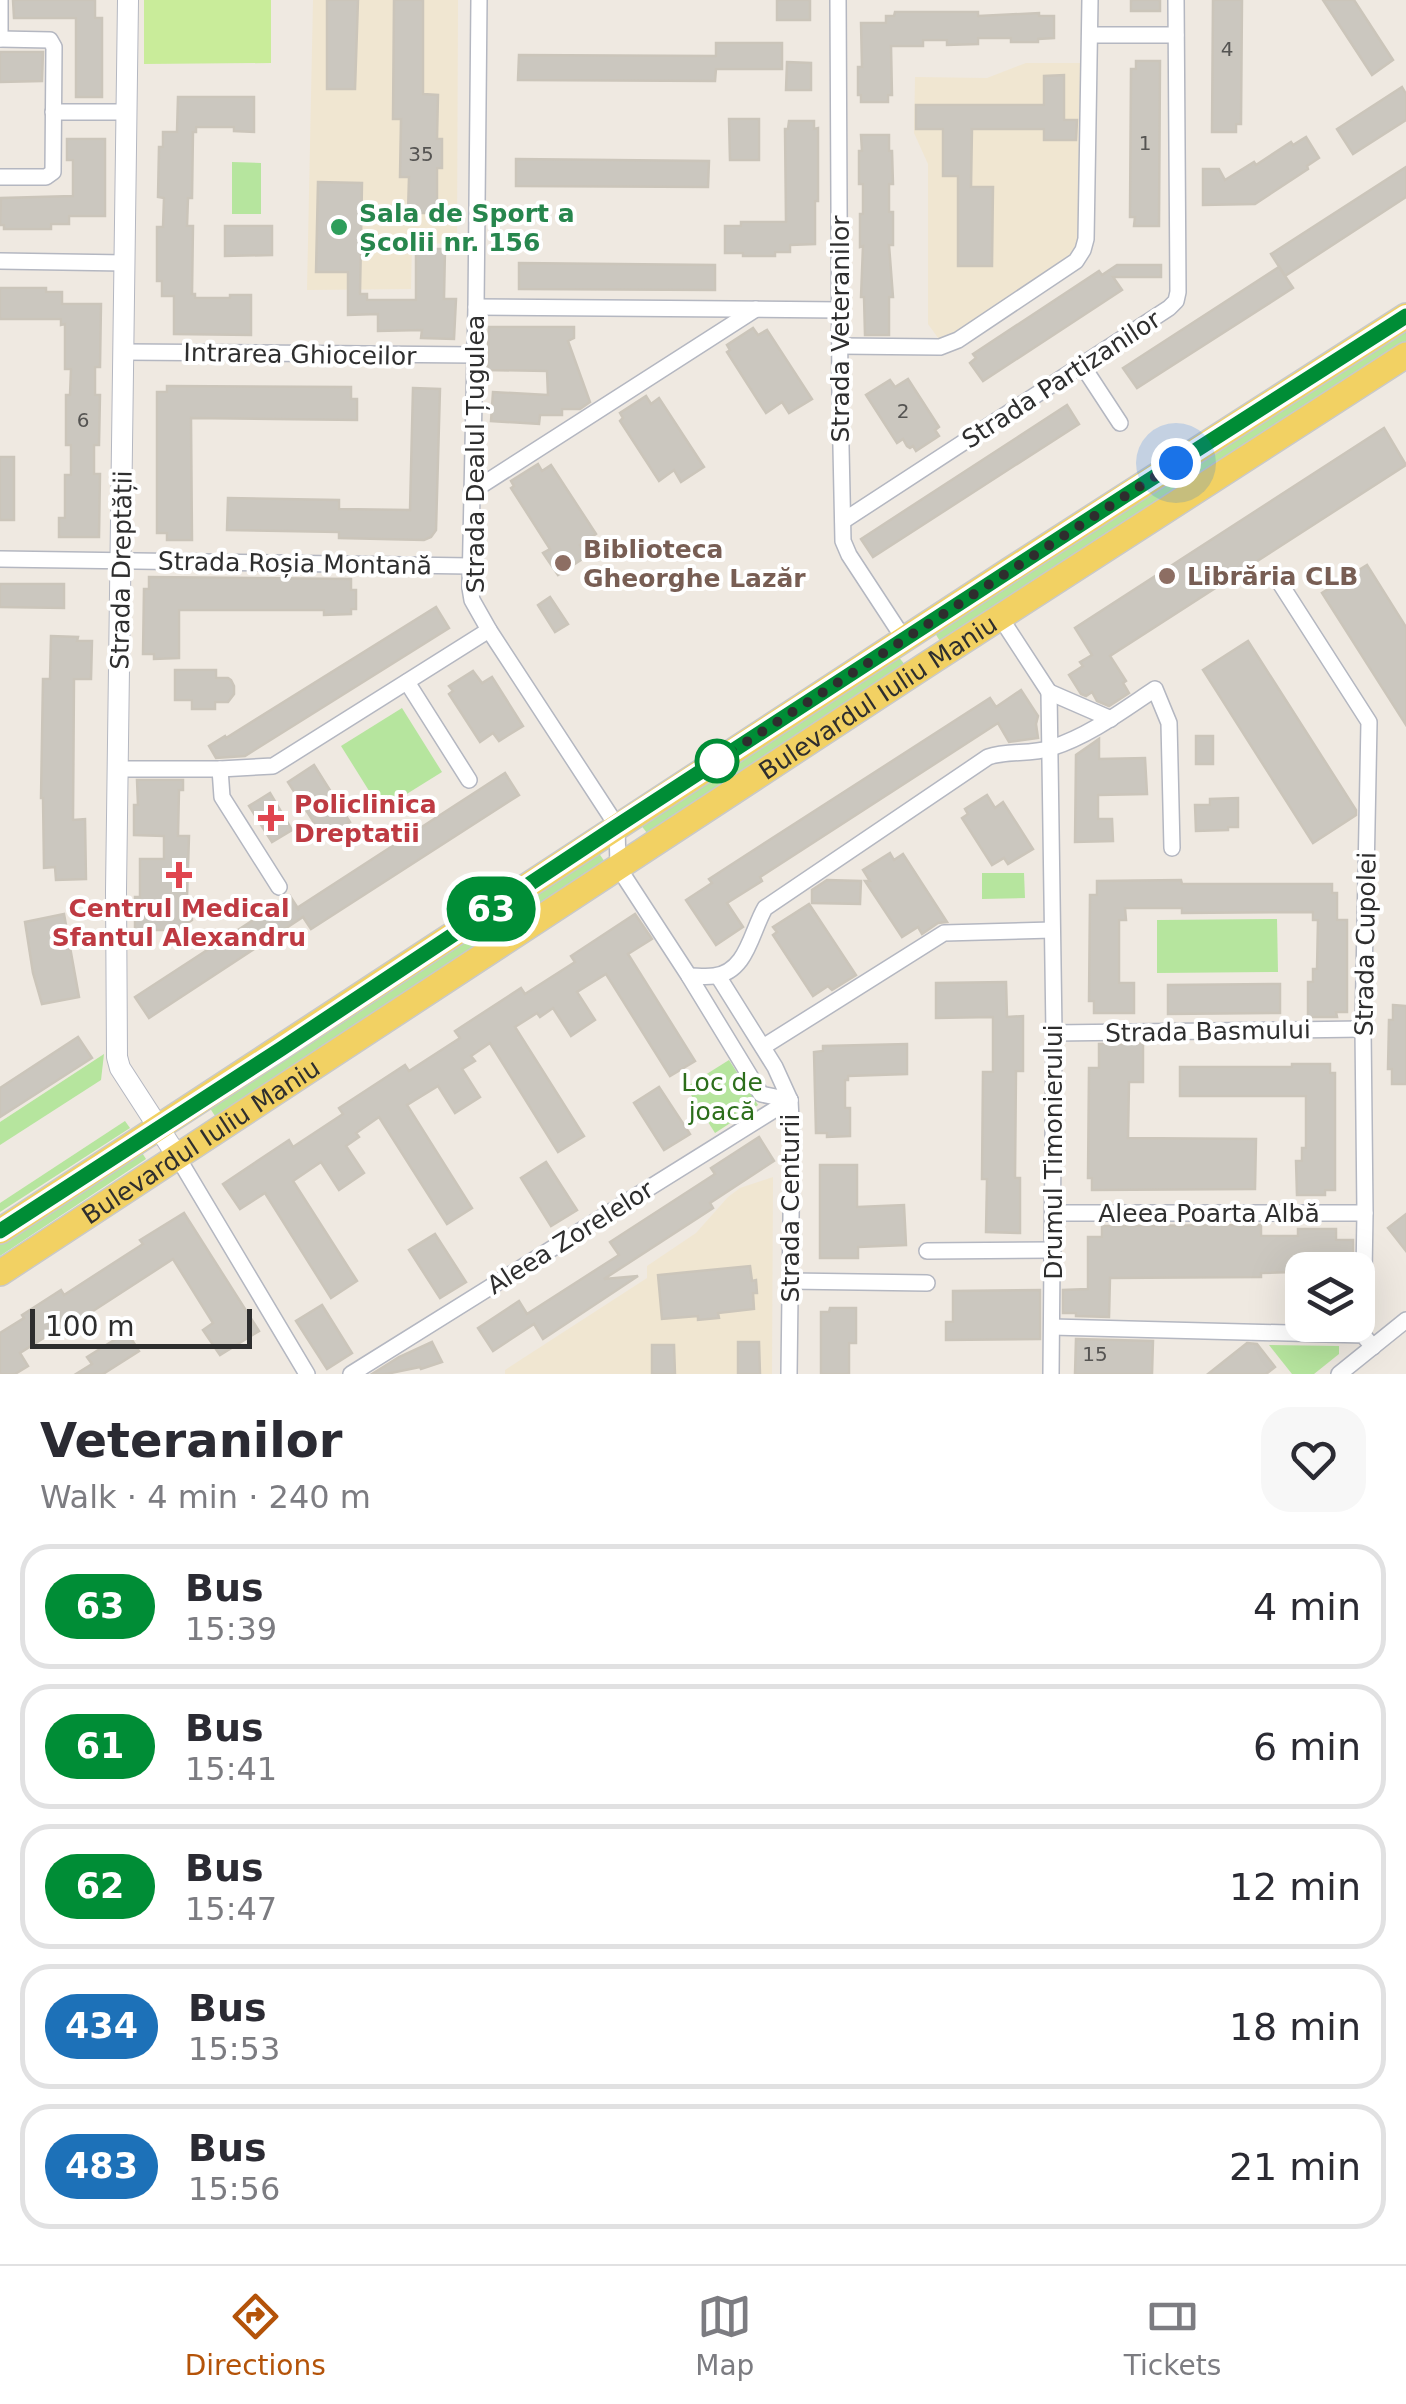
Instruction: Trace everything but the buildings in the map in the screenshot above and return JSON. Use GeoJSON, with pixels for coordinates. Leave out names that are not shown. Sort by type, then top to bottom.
{"type":"FeatureCollection","features":[{"type":"Feature","properties":{"kind":"main road","name":"Bulevardul Iuliu Maniu"},"geometry":{"type":"LineString","coordinates":[[0,1231],[904,639],[1406,316]]}},
{"type":"Feature","properties":{"kind":"main road","name":"Bulevardul Iuliu Maniu"},"geometry":{"type":"LineString","coordinates":[[0,1273],[1000,616],[1406,355]]}},
{"type":"Feature","properties":{"kind":"street"},"geometry":{"type":"LineString","coordinates":[[0,0],[0,39],[53,43],[54,112],[50,176],[0,177]]}},
{"type":"Feature","properties":{"kind":"street","name":"Strada Dreptății"},"geometry":{"type":"LineString","coordinates":[[128,0],[117,1057],[120,1068],[177,1156]]}},
{"type":"Feature","properties":{"kind":"street","name":"Strada Dealul Țugulea"},"geometry":{"type":"LineString","coordinates":[[479,0],[472,600],[617,826]]}},
{"type":"Feature","properties":{"kind":"street","name":"Strada Veteranilor"},"geometry":{"type":"LineString","coordinates":[[838,0],[845,549],[904,639]]}},
{"type":"Feature","properties":{"kind":"street"},"geometry":{"type":"LineString","coordinates":[[840,346],[940,346],[958,340],[1076,260],[1084,250],[1090,0]]}},
{"type":"Feature","properties":{"kind":"street","name":"Strada Partizanilor"},"geometry":{"type":"LineString","coordinates":[[843,522],[1176,301],[1176,0]]}},
{"type":"Feature","properties":{"kind":"street"},"geometry":{"type":"LineString","coordinates":[[1090,35],[1176,35]]}},
{"type":"Feature","properties":{"kind":"street"},"geometry":{"type":"LineString","coordinates":[[54,112],[128,112]]}},
{"type":"Feature","properties":{"kind":"street"},"geometry":{"type":"LineString","coordinates":[[0,261],[125,263]]}},
{"type":"Feature","properties":{"kind":"street"},"geometry":{"type":"LineString","coordinates":[[476,308],[840,310]]}},
{"type":"Feature","properties":{"kind":"street"},"geometry":{"type":"LineString","coordinates":[[472,492],[756,309]]}},
{"type":"Feature","properties":{"kind":"street","name":"Intrarea Ghioceilor"},"geometry":{"type":"LineString","coordinates":[[124,352],[475,355]]}},
{"type":"Feature","properties":{"kind":"street"},"geometry":{"type":"LineString","coordinates":[[1082,365],[1120,423]]}},
{"type":"Feature","properties":{"kind":"street","name":"Strada Roșia Montană"},"geometry":{"type":"LineString","coordinates":[[0,559],[470,566]]}},
{"type":"Feature","properties":{"kind":"street","name":"Strada Cupolei"},"geometry":{"type":"LineString","coordinates":[[1278,580],[1369,722],[1363,1029],[1366,1252]]}},
{"type":"Feature","properties":{"kind":"street"},"geometry":{"type":"LineString","coordinates":[[1000,616],[1049,692],[1111,719]]}},
{"type":"Feature","properties":{"kind":"street"},"geometry":{"type":"LineString","coordinates":[[118,769],[272,766],[489,630]]}},
{"type":"Feature","properties":{"kind":"street"},"geometry":{"type":"LineString","coordinates":[[407,682],[468,780]]}},
{"type":"Feature","properties":{"kind":"street"},"geometry":{"type":"LineString","coordinates":[[689,976],[718,976],[740,962],[765,908],[988,757],[1050,748],[1111,719],[1155,689],[1169,722],[1172,848]]}},
{"type":"Feature","properties":{"kind":"street","name":"Drumul Timonierului"},"geometry":{"type":"LineString","coordinates":[[1049,692],[1054,1033],[1052,1374]]}},
{"type":"Feature","properties":{"kind":"street"},"geometry":{"type":"LineString","coordinates":[[220,769],[222,796],[278,887]]}},
{"type":"Feature","properties":{"kind":"street"},"geometry":{"type":"LineString","coordinates":[[617,826],[618,867]]}},
{"type":"Feature","properties":{"kind":"street","name":"Strada Centurii"},"geometry":{"type":"LineString","coordinates":[[618,867],[761,1094],[790,1100],[789,1374]]}},
{"type":"Feature","properties":{"kind":"street"},"geometry":{"type":"LineString","coordinates":[[763,1046],[944,933],[1052,930]]}},
{"type":"Feature","properties":{"kind":"street"},"geometry":{"type":"LineString","coordinates":[[718,976],[763,1046],[790,1100]]}},
{"type":"Feature","properties":{"kind":"street","name":"Strada Basmului"},"geometry":{"type":"LineString","coordinates":[[1054,1033],[1363,1029]]}},
{"type":"Feature","properties":{"kind":"street","name":"Aleea Zorelelor"},"geometry":{"type":"LineString","coordinates":[[351,1374],[790,1100]]}},
{"type":"Feature","properties":{"kind":"street"},"geometry":{"type":"LineString","coordinates":[[177,1156],[307,1374]]}},
{"type":"Feature","properties":{"kind":"street","name":"Aleea Poarta Albă"},"geometry":{"type":"LineString","coordinates":[[1054,1212],[1365,1213]]}},
{"type":"Feature","properties":{"kind":"street"},"geometry":{"type":"LineString","coordinates":[[927,1250],[1053,1250]]}},
{"type":"Feature","properties":{"kind":"street"},"geometry":{"type":"LineString","coordinates":[[790,1281],[927,1283]]}},
{"type":"Feature","properties":{"kind":"street"},"geometry":{"type":"LineString","coordinates":[[1375,1337],[1406,1320]]}},
{"type":"Feature","properties":{"kind":"street"},"geometry":{"type":"LineString","coordinates":[[1052,1327],[1285,1337]]}},
{"type":"Feature","properties":{"kind":"street"},"geometry":{"type":"LineString","coordinates":[[1339,1374],[1367,1342]]}},
{"type":"Feature","properties":{"kind":"shaded area"},"geometry":{"type":"Polygon","coordinates":[[[313,0],[458,0],[457,244],[412,243],[411,289],[307,290],[313,0]]]}},
{"type":"Feature","properties":{"kind":"shaded area"},"geometry":{"type":"Polygon","coordinates":[[[1026,63],[1082,63],[1080,245],[1067,262],[941,342],[928,324],[928,164],[914,133],[915,77],[987,78],[1026,63]]]}},
{"type":"Feature","properties":{"kind":"shaded area"},"geometry":{"type":"Polygon","coordinates":[[[773,1177],[772,1374],[505,1374],[505,1370],[647,1278],[647,1266],[696,1233],[740,1188],[773,1177]]]}},
{"type":"Feature","properties":{"kind":"green space"},"geometry":{"type":"Polygon","coordinates":[[[144,0],[271,0],[271,63],[144,64],[144,0]]]}},
{"type":"Feature","properties":{"kind":"green space"},"geometry":{"type":"Polygon","coordinates":[[[232,162],[261,163],[261,214],[232,214],[232,162]]]}},
{"type":"Feature","properties":{"kind":"green space"},"geometry":{"type":"Polygon","coordinates":[[[1406,328],[1406,342],[941,643],[935,633],[1406,328]]]}},
{"type":"Feature","properties":{"kind":"green space"},"geometry":{"type":"Polygon","coordinates":[[[898,656],[905,665],[647,833],[640,824],[898,656]]]}},
{"type":"Feature","properties":{"kind":"green space"},"geometry":{"type":"Polygon","coordinates":[[[402,708],[442,772],[381,810],[341,746],[402,708]]]}},
{"type":"Feature","properties":{"kind":"green space"},"geometry":{"type":"Polygon","coordinates":[[[598,852],[605,862],[215,1116],[208,1105],[598,852]]]}},
{"type":"Feature","properties":{"kind":"green space"},"geometry":{"type":"Polygon","coordinates":[[[982,873],[1024,873],[1025,898],[982,899],[982,873]]]}},
{"type":"Feature","properties":{"kind":"green space"},"geometry":{"type":"Polygon","coordinates":[[[1277,919],[1278,972],[1157,973],[1157,920],[1277,919]]]}},
{"type":"Feature","properties":{"kind":"green space"},"geometry":{"type":"Polygon","coordinates":[[[104,1054],[101,1080],[0,1145],[0,1122],[104,1054]]]}},
{"type":"Feature","properties":{"kind":"green space","name":"Loc de joacă"},"geometry":{"type":"Polygon","coordinates":[[[729,1060],[758,1105],[715,1133],[686,1087],[729,1060]]]}},
{"type":"Feature","properties":{"kind":"green space"},"geometry":{"type":"Polygon","coordinates":[[[125,1121],[130,1128],[0,1212],[0,1203],[125,1121]]]}},
{"type":"Feature","properties":{"kind":"green space"},"geometry":{"type":"Polygon","coordinates":[[[141,1151],[146,1159],[0,1256],[0,1244],[141,1151]]]}},
{"type":"Feature","properties":{"kind":"green space"},"geometry":{"type":"Polygon","coordinates":[[[1269,1345],[1339,1346],[1339,1354],[1314,1374],[1292,1374],[1269,1345]]]}},
{"type":"Feature","properties":{"kind":"bus line","name":"63"},"geometry":{"type":"LineString","coordinates":[[0,1231],[1406,316]]}},
{"type":"Feature","properties":{"kind":"place","name":"Sala de Sport a Școlii nr. 156"},"geometry":{"type":"Point","coordinates":[339,227]}},
{"type":"Feature","properties":{"kind":"place","name":"Biblioteca Gheorghe Lazăr"},"geometry":{"type":"Point","coordinates":[563,563]}},
{"type":"Feature","properties":{"kind":"place","name":"Librăria CLB"},"geometry":{"type":"Point","coordinates":[1167,576]}},
{"type":"Feature","properties":{"kind":"place","name":"Policlinica Dreptatii"},"geometry":{"type":"Point","coordinates":[271,818]}},
{"type":"Feature","properties":{"kind":"place","name":"Centrul Medical Sfantul Alexandru"},"geometry":{"type":"Point","coordinates":[179,875]}},
{"type":"Feature","properties":{"kind":"route"},"geometry":{"type":"LineString","coordinates":[[717,761],[1176,463]]}}]}
